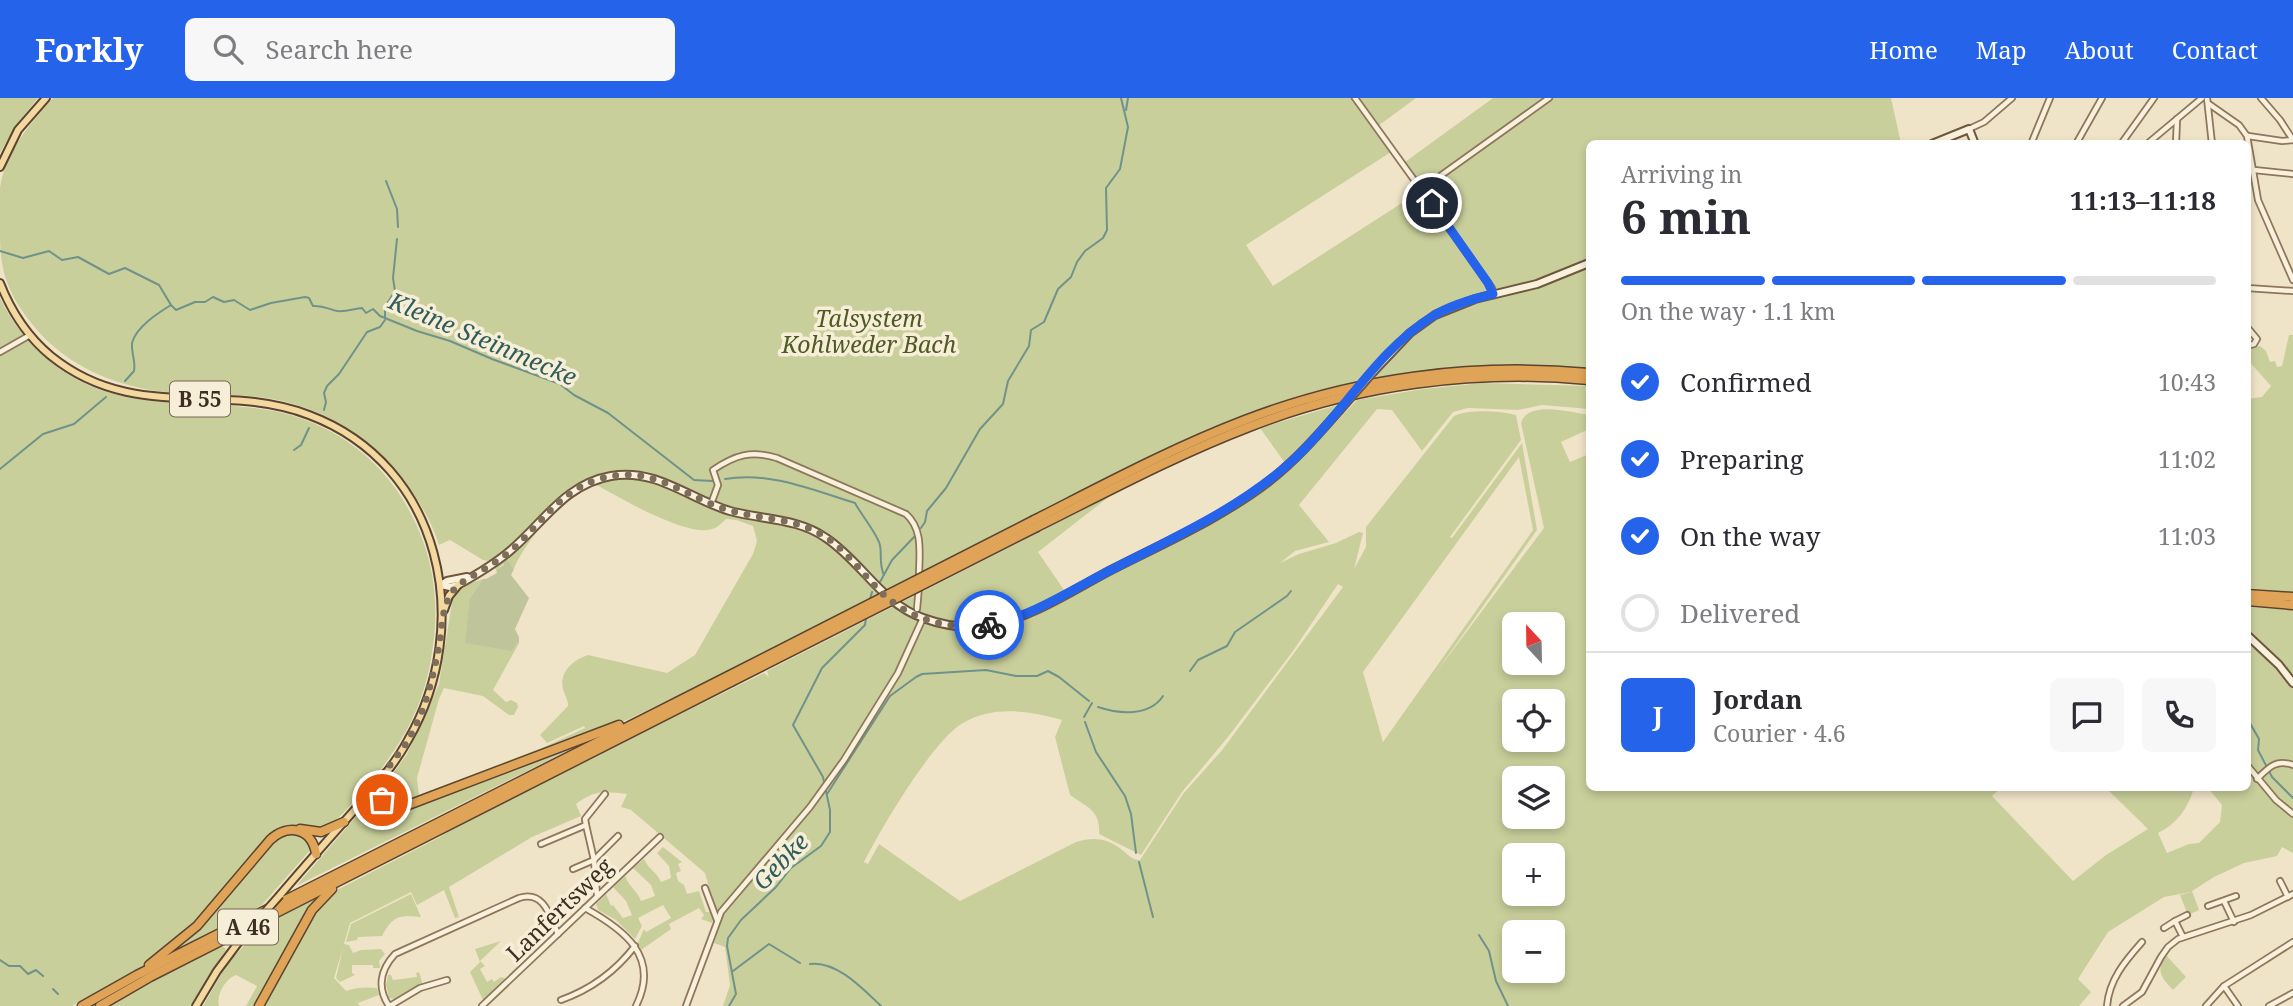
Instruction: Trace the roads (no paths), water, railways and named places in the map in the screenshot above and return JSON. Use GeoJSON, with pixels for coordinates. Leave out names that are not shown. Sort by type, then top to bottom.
{"type":"FeatureCollection","features":[{"type":"Feature","properties":{"kind":"highway","name":"A 46"},"geometry":{"type":"LineString","coordinates":[[100,1006],[150,977],[1036,523],[1138,467],[1216,432],[1311,398],[1376,383],[1442,373],[1508,369],[1586,373]]}},
{"type":"Feature","properties":{"kind":"highway","name":"A 46"},"geometry":{"type":"LineString","coordinates":[[1036,523],[1219,439],[1313,405],[1377,390],[1443,381],[1509,377],[1586,380]]}},
{"type":"Feature","properties":{"kind":"highway"},"geometry":{"type":"LineString","coordinates":[[2251,594],[2293,597]]}},
{"type":"Feature","properties":{"kind":"highway"},"geometry":{"type":"LineString","coordinates":[[2251,601],[2293,605]]}},
{"type":"Feature","properties":{"kind":"highway","name":"A 46"},"geometry":{"type":"LineString","coordinates":[[82,1006],[642,719],[730,679]]}},
{"type":"Feature","properties":{"kind":"highway"},"geometry":{"type":"LineString","coordinates":[[365,797],[386,808],[398,808],[627,722],[642,719]]}},
{"type":"Feature","properties":{"kind":"highway"},"geometry":{"type":"LineString","coordinates":[[385,774],[379,790],[382,800],[394,805],[417,802]]}},
{"type":"Feature","properties":{"kind":"highway"},"geometry":{"type":"LineString","coordinates":[[114,988],[169,950],[197,926],[274,836],[287,829],[321,832],[344,822]]}},
{"type":"Feature","properties":{"kind":"highway"},"geometry":{"type":"LineString","coordinates":[[297,829],[310,838],[316,854]]}},
{"type":"Feature","properties":{"kind":"highway"},"geometry":{"type":"LineString","coordinates":[[259,1006],[320,900],[338,885],[398,851]]}},
{"type":"Feature","properties":{"kind":"main road"},"geometry":{"type":"LineString","coordinates":[[0,167],[18,130],[46,98]]}},
{"type":"Feature","properties":{"kind":"main road","name":"B 55"},"geometry":{"type":"LineString","coordinates":[[0,283],[13,310],[30,335],[59,362],[106,388],[153,397],[240,401],[278,407],[309,415],[344,432],[391,472],[411,498],[431,541],[441,585],[442,615],[435,663],[422,710],[409,740],[385,774],[241,939],[196,1006]]}},
{"type":"Feature","properties":{"kind":"main road","name":"B 55"},"geometry":{"type":"LineString","coordinates":[[442,615],[449,596],[458,585]]}},
{"type":"Feature","properties":{"kind":"street"},"geometry":{"type":"LineString","coordinates":[[1355,98],[1422,189],[1493,294]]}},
{"type":"Feature","properties":{"kind":"street"},"geometry":{"type":"LineString","coordinates":[[1422,189],[1549,98]]}},
{"type":"Feature","properties":{"kind":"street"},"geometry":{"type":"LineString","coordinates":[[1943,140],[1984,122],[2012,98]]}},
{"type":"Feature","properties":{"kind":"street"},"geometry":{"type":"LineString","coordinates":[[2033,140],[2050,98]]}},
{"type":"Feature","properties":{"kind":"street"},"geometry":{"type":"LineString","coordinates":[[2078,140],[2102,98]]}},
{"type":"Feature","properties":{"kind":"street"},"geometry":{"type":"LineString","coordinates":[[2123,140],[2154,98]]}},
{"type":"Feature","properties":{"kind":"street"},"geometry":{"type":"LineString","coordinates":[[2261,98],[2293,140]]}},
{"type":"Feature","properties":{"kind":"street"},"geometry":{"type":"LineString","coordinates":[[2154,140],[2177,118],[2206,100]]}},
{"type":"Feature","properties":{"kind":"street"},"geometry":{"type":"LineString","coordinates":[[2206,100],[2239,125],[2248,140]]}},
{"type":"Feature","properties":{"kind":"street"},"geometry":{"type":"LineString","coordinates":[[2206,100],[2211,140]]}},
{"type":"Feature","properties":{"kind":"street"},"geometry":{"type":"LineString","coordinates":[[2176,140],[2177,118]]}},
{"type":"Feature","properties":{"kind":"street"},"geometry":{"type":"LineString","coordinates":[[1969,130],[1973,140]]}},
{"type":"Feature","properties":{"kind":"street"},"geometry":{"type":"LineString","coordinates":[[2247,136],[2293,140]]}},
{"type":"Feature","properties":{"kind":"street"},"geometry":{"type":"LineString","coordinates":[[2251,155],[2261,207],[2293,280]]}},
{"type":"Feature","properties":{"kind":"street"},"geometry":{"type":"LineString","coordinates":[[2254,170],[2293,174]]}},
{"type":"Feature","properties":{"kind":"street"},"geometry":{"type":"LineString","coordinates":[[441,585],[458,585],[513,549],[567,495],[584,484],[626,474],[651,477],[711,504],[743,514],[798,524],[815,531],[843,551],[885,596],[903,609],[923,618],[956,626],[979,626],[1010,620],[1212,517],[1254,492],[1294,460],[1410,333],[1435,315],[1461,303],[1537,284],[1586,264]]}},
{"type":"Feature","properties":{"kind":"street"},"geometry":{"type":"LineString","coordinates":[[2251,288],[2293,291]]}},
{"type":"Feature","properties":{"kind":"street"},"geometry":{"type":"LineString","coordinates":[[2251,332],[2257,339],[2251,345]]}},
{"type":"Feature","properties":{"kind":"street"},"geometry":{"type":"LineString","coordinates":[[0,352],[30,335]]}},
{"type":"Feature","properties":{"kind":"street"},"geometry":{"type":"LineString","coordinates":[[711,504],[718,485],[713,470],[737,456],[755,453],[783,460],[898,510],[911,519],[918,535],[917,609]]}},
{"type":"Feature","properties":{"kind":"street"},"geometry":{"type":"LineString","coordinates":[[441,585],[449,580],[472,576]]}},
{"type":"Feature","properties":{"kind":"street"},"geometry":{"type":"LineString","coordinates":[[686,1006],[717,920],[732,896],[829,781],[898,673],[923,618]]}},
{"type":"Feature","properties":{"kind":"street"},"geometry":{"type":"LineString","coordinates":[[2251,639],[2278,664],[2293,683]]}},
{"type":"Feature","properties":{"kind":"street"},"geometry":{"type":"LineString","coordinates":[[2257,779],[2274,764],[2282,762],[2293,765]]}},
{"type":"Feature","properties":{"kind":"street"},"geometry":{"type":"LineString","coordinates":[[2251,771],[2276,800],[2293,814]]}},
{"type":"Feature","properties":{"kind":"street"},"geometry":{"type":"LineString","coordinates":[[597,896],[594,860],[585,819],[605,794]]}},
{"type":"Feature","properties":{"kind":"street"},"geometry":{"type":"LineString","coordinates":[[541,844],[586,825]]}},
{"type":"Feature","properties":{"kind":"street"},"geometry":{"type":"LineString","coordinates":[[573,869],[594,860],[618,836]]}},
{"type":"Feature","properties":{"kind":"street","name":"Lanfertsweg"},"geometry":{"type":"LineString","coordinates":[[482,1006],[660,837]]}},
{"type":"Feature","properties":{"kind":"street"},"geometry":{"type":"LineString","coordinates":[[2123,1006],[2142,992],[2165,950],[2183,937],[2234,922],[2290,896],[2280,881]]}},
{"type":"Feature","properties":{"kind":"street"},"geometry":{"type":"LineString","coordinates":[[705,888],[717,920]]}},
{"type":"Feature","properties":{"kind":"street"},"geometry":{"type":"LineString","coordinates":[[447,979],[420,988],[389,1006],[381,983],[385,967],[395,954],[519,898],[531,896],[540,900],[558,934]]}},
{"type":"Feature","properties":{"kind":"street"},"geometry":{"type":"LineString","coordinates":[[2208,906],[2236,896]]}},
{"type":"Feature","properties":{"kind":"street"},"geometry":{"type":"LineString","coordinates":[[2224,901],[2234,922]]}},
{"type":"Feature","properties":{"kind":"street"},"geometry":{"type":"LineString","coordinates":[[585,908],[620,928],[635,946],[643,977],[636,1006]]}},
{"type":"Feature","properties":{"kind":"street"},"geometry":{"type":"LineString","coordinates":[[2164,928],[2187,915]]}},
{"type":"Feature","properties":{"kind":"street"},"geometry":{"type":"LineString","coordinates":[[2175,921],[2183,937]]}},
{"type":"Feature","properties":{"kind":"street"},"geometry":{"type":"LineString","coordinates":[[2107,1006],[2111,985],[2117,973],[2141,942]]}},
{"type":"Feature","properties":{"kind":"street"},"geometry":{"type":"LineString","coordinates":[[2206,1006],[2224,986],[2293,942]]}},
{"type":"Feature","properties":{"kind":"street"},"geometry":{"type":"LineString","coordinates":[[561,1000],[596,985],[635,946]]}},
{"type":"Feature","properties":{"kind":"street"},"geometry":{"type":"LineString","coordinates":[[2224,986],[2238,1006]]}},
{"type":"Feature","properties":{"kind":"street"},"geometry":{"type":"LineString","coordinates":[[2269,1006],[2293,993]]}},
{"type":"Feature","properties":{"kind":"waterway"},"geometry":{"type":"LineString","coordinates":[[921,528],[927,511],[946,488],[980,429],[1003,404],[1008,381],[1029,346],[1031,330],[1044,322],[1058,289],[1071,277],[1085,251],[1103,238],[1107,230],[1106,188],[1120,169],[1128,127],[1121,98]]}},
{"type":"Feature","properties":{"kind":"waterway"},"geometry":{"type":"LineString","coordinates":[[1126,110],[1128,98]]}},
{"type":"Feature","properties":{"kind":"waterway"},"geometry":{"type":"LineString","coordinates":[[386,181],[397,209],[398,227]]}},
{"type":"Feature","properties":{"kind":"waterway"},"geometry":{"type":"LineString","coordinates":[[385,318],[385,307],[395,291],[393,278],[397,239]]}},
{"type":"Feature","properties":{"kind":"waterway","name":"Kleine Steinmecke"},"geometry":{"type":"LineString","coordinates":[[0,251],[23,258],[49,251],[62,260],[78,257],[109,274],[125,268],[159,285],[176,310],[213,297],[224,302],[234,300],[250,310],[305,297],[309,298],[313,306],[337,311],[362,308],[366,313],[373,309],[380,316],[417,331],[560,384],[574,395],[608,413],[694,480],[713,481]]}},
{"type":"Feature","properties":{"kind":"waterway"},"geometry":{"type":"LineString","coordinates":[[125,381],[134,371],[134,337],[148,321],[171,305]]}},
{"type":"Feature","properties":{"kind":"waterway"},"geometry":{"type":"LineString","coordinates":[[324,410],[324,393],[327,386],[339,374],[367,332],[380,327],[385,320]]}},
{"type":"Feature","properties":{"kind":"waterway"},"geometry":{"type":"LineString","coordinates":[[0,469],[43,434],[74,424],[106,397]]}},
{"type":"Feature","properties":{"kind":"waterway"},"geometry":{"type":"LineString","coordinates":[[294,450],[301,445],[309,428]]}},
{"type":"Feature","properties":{"kind":"waterway","name":"Kleine Steinmecke"},"geometry":{"type":"LineString","coordinates":[[725,479],[741,477],[774,480],[855,503],[879,542],[884,575]]}},
{"type":"Feature","properties":{"kind":"waterway"},"geometry":{"type":"LineString","coordinates":[[880,582],[892,560],[915,536]]}},
{"type":"Feature","properties":{"kind":"waterway"},"geometry":{"type":"LineString","coordinates":[[1190,671],[1198,660],[1227,646],[1235,632],[1291,591]]}},
{"type":"Feature","properties":{"kind":"waterway","name":"Gebke"},"geometry":{"type":"LineString","coordinates":[[870,599],[872,592]]}},
{"type":"Feature","properties":{"kind":"waterway","name":"Gebke"},"geometry":{"type":"LineString","coordinates":[[729,1006],[736,994],[727,946],[728,938],[741,920],[776,887],[791,868],[821,846],[830,832],[830,810],[823,777],[793,725],[822,668],[865,625],[866,618]]}},
{"type":"Feature","properties":{"kind":"waterway"},"geometry":{"type":"LineString","coordinates":[[827,794],[890,696],[922,674],[986,670],[1016,676],[1037,676],[1048,671],[1089,701]]}},
{"type":"Feature","properties":{"kind":"waterway"},"geometry":{"type":"LineString","coordinates":[[1098,707],[1124,712],[1142,711],[1150,708],[1163,696]]}},
{"type":"Feature","properties":{"kind":"waterway"},"geometry":{"type":"LineString","coordinates":[[1084,717],[1092,703]]}},
{"type":"Feature","properties":{"kind":"waterway"},"geometry":{"type":"LineString","coordinates":[[1085,722],[1096,752],[1125,796],[1131,814],[1136,853]]}},
{"type":"Feature","properties":{"kind":"waterway"},"geometry":{"type":"LineString","coordinates":[[2251,725],[2259,739],[2258,750],[2272,777],[2293,798]]}},
{"type":"Feature","properties":{"kind":"waterway"},"geometry":{"type":"LineString","coordinates":[[1139,862],[1153,917]]}},
{"type":"Feature","properties":{"kind":"waterway"},"geometry":{"type":"LineString","coordinates":[[1479,935],[1489,951],[1496,981],[1508,1006]]}},
{"type":"Feature","properties":{"kind":"waterway"},"geometry":{"type":"LineString","coordinates":[[733,971],[769,944],[800,963]]}},
{"type":"Feature","properties":{"kind":"waterway"},"geometry":{"type":"LineString","coordinates":[[0,960],[9,966],[20,966],[28,974],[36,970],[43,976]]}},
{"type":"Feature","properties":{"kind":"waterway"},"geometry":{"type":"LineString","coordinates":[[810,964],[830,966],[839,971],[881,1006]]}},
{"type":"Feature","properties":{"kind":"waterway"},"geometry":{"type":"LineString","coordinates":[[53,989],[58,994]]}},
{"type":"Feature","properties":{"kind":"park label","name":"Talsystem Kohlweder Bach"},"geometry":{"type":"Point","coordinates":[869,331]}}]}
